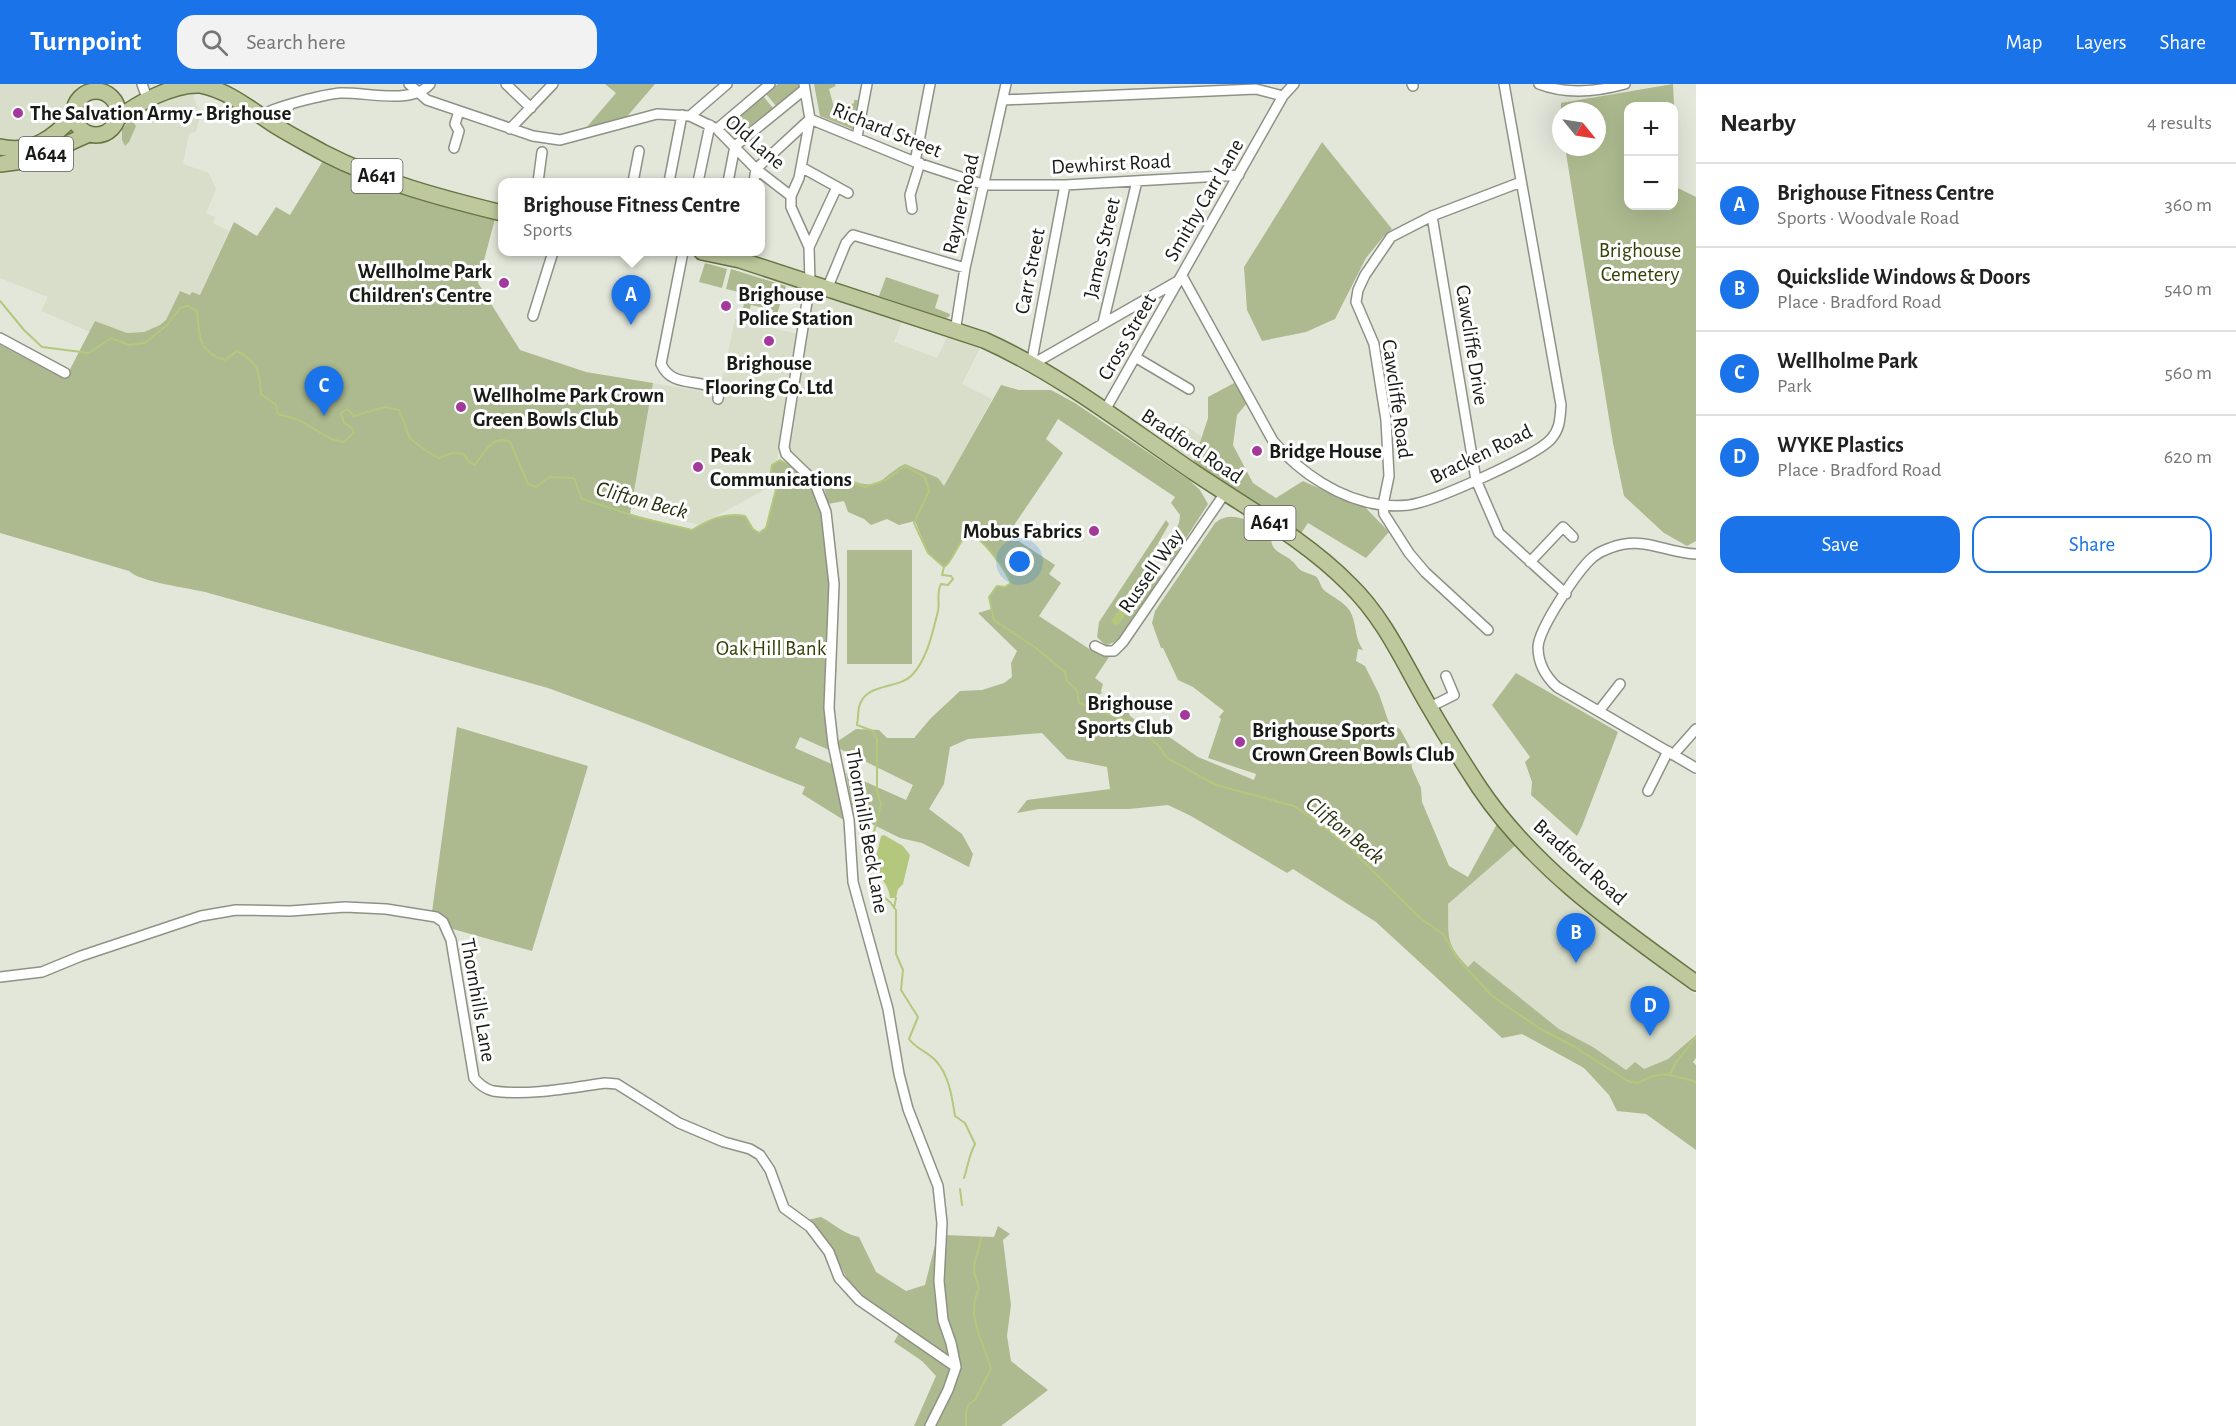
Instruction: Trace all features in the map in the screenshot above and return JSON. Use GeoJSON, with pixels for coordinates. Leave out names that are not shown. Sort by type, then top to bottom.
{"type":"FeatureCollection","features":[{"type":"Feature","properties":{"kind":"main road"},"geometry":{"type":"LineString","coordinates":[[75,108],[79,84]]}},
{"type":"Feature","properties":{"kind":"main road","name":"A641"},"geometry":{"type":"LineString","coordinates":[[117,119],[143,94],[198,84],[223,87],[261,116],[327,154],[401,186],[498,212]]}},
{"type":"Feature","properties":{"kind":"main road"},"geometry":{"type":"LineString","coordinates":[[102,90],[143,94]]}},
{"type":"Feature","properties":{"kind":"main road"},"geometry":{"type":"LineString","coordinates":[[102,90],[116,105],[117,119]]}},
{"type":"Feature","properties":{"kind":"main road","name":"A644"},"geometry":{"type":"LineString","coordinates":[[0,147],[14,149],[36,146],[50,138],[88,92],[102,90]]}},
{"type":"Feature","properties":{"kind":"main road","name":"A644"},"geometry":{"type":"LineString","coordinates":[[75,108],[80,129],[89,134],[98,135],[106,132],[117,119]]}},
{"type":"Feature","properties":{"kind":"main road","name":"A644"},"geometry":{"type":"LineString","coordinates":[[0,164],[31,160],[89,134]]}},
{"type":"Feature","properties":{"kind":"main road","name":"Bradford Road"},"geometry":{"type":"LineString","coordinates":[[741,256],[827,289],[984,340],[1030,365],[1104,412],[1300,543],[1352,586],[1396,645],[1430,707],[1480,788],[1529,849],[1579,894],[1696,983]]}},
{"type":"Feature","properties":{"kind":"street"},"geometry":{"type":"LineString","coordinates":[[409,84],[418,93]]}},
{"type":"Feature","properties":{"kind":"street"},"geometry":{"type":"LineString","coordinates":[[261,116],[267,111],[339,93],[412,96],[430,84]]}},
{"type":"Feature","properties":{"kind":"street"},"geometry":{"type":"LineString","coordinates":[[506,84],[531,108]]}},
{"type":"Feature","properties":{"kind":"street"},"geometry":{"type":"LineString","coordinates":[[510,129],[553,84]]}},
{"type":"Feature","properties":{"kind":"street"},"geometry":{"type":"LineString","coordinates":[[670,178],[686,116],[727,84]]}},
{"type":"Feature","properties":{"kind":"street"},"geometry":{"type":"LineString","coordinates":[[699,178],[714,127],[770,84]]}},
{"type":"Feature","properties":{"kind":"street"},"geometry":{"type":"LineString","coordinates":[[857,137],[867,84]]}},
{"type":"Feature","properties":{"kind":"street"},"geometry":{"type":"LineString","coordinates":[[912,209],[910,195],[918,162],[930,84]]}},
{"type":"Feature","properties":{"kind":"street","name":"Rayner Road"},"geometry":{"type":"LineString","coordinates":[[955,332],[965,268],[1006,84]]}},
{"type":"Feature","properties":{"kind":"street"},"geometry":{"type":"LineString","coordinates":[[1105,84],[1106,95]]}},
{"type":"Feature","properties":{"kind":"street","name":"Smithy Carr Lane"},"geometry":{"type":"LineString","coordinates":[[1030,365],[1181,277],[1283,96],[1294,84]]}},
{"type":"Feature","properties":{"kind":"street","name":"Bracken Road"},"geometry":{"type":"LineString","coordinates":[[1181,277],[1273,441],[1287,458],[1333,489],[1360,501],[1383,505],[1417,504],[1476,480],[1539,449],[1550,441],[1560,426],[1561,405],[1504,84]]}},
{"type":"Feature","properties":{"kind":"street"},"geometry":{"type":"LineString","coordinates":[[1539,84],[1552,89],[1590,92],[1619,85]]}},
{"type":"Feature","properties":{"kind":"street"},"geometry":{"type":"LineString","coordinates":[[805,87],[810,119],[799,178],[791,196],[791,207],[809,247],[810,283]]}},
{"type":"Feature","properties":{"kind":"street"},"geometry":{"type":"LineString","coordinates":[[729,178],[735,146],[805,87]]}},
{"type":"Feature","properties":{"kind":"street"},"geometry":{"type":"LineString","coordinates":[[1002,99],[1256,89],[1283,96]]}},
{"type":"Feature","properties":{"kind":"street","name":"Old Lane"},"geometry":{"type":"LineString","coordinates":[[418,93],[428,100],[510,129],[533,136],[560,140],[657,114],[686,116],[714,127],[756,169],[791,196]]}},
{"type":"Feature","properties":{"kind":"street"},"geometry":{"type":"LineString","coordinates":[[275,125],[290,105]]}},
{"type":"Feature","properties":{"kind":"street"},"geometry":{"type":"LineString","coordinates":[[454,148],[459,131],[455,124],[459,111]]}},
{"type":"Feature","properties":{"kind":"street"},"geometry":{"type":"LineString","coordinates":[[755,178],[756,169],[810,119]]}},
{"type":"Feature","properties":{"kind":"street","name":"Richard Street"},"geometry":{"type":"LineString","coordinates":[[810,119],[918,162],[985,185]]}},
{"type":"Feature","properties":{"kind":"street"},"geometry":{"type":"LineString","coordinates":[[634,178],[639,151]]}},
{"type":"Feature","properties":{"kind":"street"},"geometry":{"type":"LineString","coordinates":[[539,178],[542,152]]}},
{"type":"Feature","properties":{"kind":"street"},"geometry":{"type":"LineString","coordinates":[[801,167],[848,193]]}},
{"type":"Feature","properties":{"kind":"street","name":"Dewhirst Road"},"geometry":{"type":"LineString","coordinates":[[985,185],[1065,185],[1239,176]]}},
{"type":"Feature","properties":{"kind":"street","name":"James Street"},"geometry":{"type":"LineString","coordinates":[[1103,323],[1137,181]]}},
{"type":"Feature","properties":{"kind":"street","name":"Cawcliffe Road"},"geometry":{"type":"LineString","coordinates":[[1383,505],[1389,476],[1386,420],[1374,344],[1356,302],[1358,290],[1375,258],[1391,237],[1432,216],[1521,182]]}},
{"type":"Feature","properties":{"kind":"street","name":"Carr Street"},"geometry":{"type":"LineString","coordinates":[[1030,365],[1065,185]]}},
{"type":"Feature","properties":{"kind":"street"},"geometry":{"type":"LineString","coordinates":[[809,247],[837,187]]}},
{"type":"Feature","properties":{"kind":"street","name":"Cawcliffe Drive"},"geometry":{"type":"LineString","coordinates":[[1432,216],[1476,480],[1499,533],[1566,594]]}},
{"type":"Feature","properties":{"kind":"street"},"geometry":{"type":"LineString","coordinates":[[827,289],[846,243],[853,235],[965,268]]}},
{"type":"Feature","properties":{"kind":"street"},"geometry":{"type":"LineString","coordinates":[[533,316],[552,256]]}},
{"type":"Feature","properties":{"kind":"street"},"geometry":{"type":"LineString","coordinates":[[682,256],[661,364],[665,373],[673,379],[713,387],[719,392],[718,399]]}},
{"type":"Feature","properties":{"kind":"street","name":"Cross Street"},"geometry":{"type":"LineString","coordinates":[[1104,412],[1181,277]]}},
{"type":"Feature","properties":{"kind":"street","name":"Thornhills Beck Lane"},"geometry":{"type":"LineString","coordinates":[[810,283],[784,447],[786,454],[814,481],[826,512],[834,584],[829,708],[849,820],[853,882],[888,1008],[899,1074],[908,1109],[938,1186],[942,1223],[939,1281],[943,1320],[956,1366]]}},
{"type":"Feature","properties":{"kind":"street"},"geometry":{"type":"LineString","coordinates":[[0,338],[65,373]]}},
{"type":"Feature","properties":{"kind":"street"},"geometry":{"type":"LineString","coordinates":[[1135,357],[1189,389]]}},
{"type":"Feature","properties":{"kind":"street","name":"Russell Way"},"geometry":{"type":"LineString","coordinates":[[1095,646],[1105,651],[1114,651],[1124,642],[1225,493]]}},
{"type":"Feature","properties":{"kind":"street"},"geometry":{"type":"LineString","coordinates":[[1383,505],[1383,514],[1409,553],[1425,572],[1488,630]]}},
{"type":"Feature","properties":{"kind":"street"},"geometry":{"type":"LineString","coordinates":[[1530,562],[1563,527],[1573,537]]}},
{"type":"Feature","properties":{"kind":"street"},"geometry":{"type":"LineString","coordinates":[[1696,554],[1686,554],[1641,543],[1611,547],[1596,555],[1585,566],[1566,594],[1542,633],[1538,644],[1538,656],[1542,669],[1557,687],[1696,768]]}},
{"type":"Feature","properties":{"kind":"street"},"geometry":{"type":"LineString","coordinates":[[1430,707],[1454,695],[1446,676]]}},
{"type":"Feature","properties":{"kind":"street"},"geometry":{"type":"LineString","coordinates":[[1599,711],[1620,684]]}},
{"type":"Feature","properties":{"kind":"street"},"geometry":{"type":"LineString","coordinates":[[1648,791],[1671,753],[1696,729]]}},
{"type":"Feature","properties":{"kind":"street","name":"Thornhills Lane"},"geometry":{"type":"LineString","coordinates":[[0,977],[42,972],[81,956],[201,916],[236,910],[345,907],[386,909],[436,917],[443,922],[451,940],[474,1078],[482,1086],[492,1091],[532,1091],[605,1083],[617,1084],[679,1123],[724,1142],[750,1149],[760,1155],[770,1170],[784,1208],[810,1227],[829,1252],[839,1278],[859,1300],[956,1366]]}},
{"type":"Feature","properties":{"kind":"street"},"geometry":{"type":"LineString","coordinates":[[930,1426],[948,1390],[956,1366]]}},
{"type":"Feature","properties":{"kind":"shaded area"},"geometry":{"type":"Polygon","coordinates":[[[0,84],[79,84],[74,108],[75,119],[80,129],[93,135],[98,135],[121,123],[132,114],[177,96],[193,95],[200,116],[196,132],[189,134],[183,164],[209,173],[216,189],[206,213],[215,217],[213,223],[229,231],[200,295],[180,291],[166,320],[144,332],[127,333],[95,321],[90,332],[41,311],[48,297],[0,278],[0,84]]]}},
{"type":"Feature","properties":{"kind":"shaded area"},"geometry":{"type":"Polygon","coordinates":[[[815,286],[904,316],[894,342],[937,358],[948,335],[981,346],[962,384],[992,399],[944,487],[898,468],[893,474],[875,484],[865,486],[848,479],[841,483],[825,480],[812,475],[789,454],[803,368],[820,371],[803,367],[807,322],[815,286]]]}},
{"type":"Feature","properties":{"kind":"shaded area"},"geometry":{"type":"Polygon","coordinates":[[[735,319],[798,334],[773,485],[700,525],[631,508],[653,383],[712,393],[718,399],[735,319]]]}},
{"type":"Feature","properties":{"kind":"shaded area"},"geometry":{"type":"Polygon","coordinates":[[[1181,423],[1202,437],[1194,465],[1166,443],[1181,423]]]}},
{"type":"Feature","properties":{"kind":"shaded area"},"geometry":{"type":"Polygon","coordinates":[[[1141,584],[1143,590],[1119,624],[1115,625],[1111,621],[1137,585],[1141,584]]]}},
{"type":"Feature","properties":{"kind":"shaded area"},"geometry":{"type":"Polygon","coordinates":[[[884,835],[903,846],[910,855],[903,884],[898,889],[896,898],[890,898],[886,884],[876,874],[876,857],[881,836],[884,835]]]}},
{"type":"Feature","properties":{"kind":"shaded area"},"geometry":{"type":"Polygon","coordinates":[[[1516,845],[1578,907],[1696,995],[1696,1035],[1668,1059],[1644,1069],[1627,1071],[1593,1047],[1559,1029],[1474,962],[1468,967],[1458,957],[1447,936],[1448,904],[1516,845]]]}},
{"type":"Feature","properties":{"kind":"green space"},"geometry":{"type":"Polygon","coordinates":[[[605,84],[655,84],[624,120],[586,128],[616,93],[605,84]]]}},
{"type":"Feature","properties":{"kind":"green space"},"geometry":{"type":"Polygon","coordinates":[[[778,84],[801,84],[802,86],[777,107],[766,94],[778,84]]]}},
{"type":"Feature","properties":{"kind":"green space"},"geometry":{"type":"Polygon","coordinates":[[[814,84],[835,84],[836,86],[829,89],[834,107],[843,103],[845,107],[854,103],[854,100],[858,100],[852,129],[820,116],[814,84]]]}},
{"type":"Feature","properties":{"kind":"green space","name":"Brighouse Cemetery"},"geometry":{"type":"Polygon","coordinates":[[[1673,84],[1674,102],[1624,102],[1624,210],[1678,210],[1678,188],[1696,197],[1696,541],[1687,546],[1664,533],[1624,496],[1613,443],[1566,156],[1606,156],[1606,102],[1567,102],[1673,84]]]}},
{"type":"Feature","properties":{"kind":"green space"},"geometry":{"type":"Polygon","coordinates":[[[763,96],[773,108],[750,127],[740,115],[763,96]]]}},
{"type":"Feature","properties":{"kind":"green space"},"geometry":{"type":"Polygon","coordinates":[[[131,119],[136,126],[125,146],[122,140],[122,129],[131,119]]]}},
{"type":"Feature","properties":{"kind":"green space"},"geometry":{"type":"Polygon","coordinates":[[[1322,142],[1392,229],[1366,258],[1335,319],[1306,332],[1262,341],[1247,310],[1244,267],[1322,142]]]}},
{"type":"Feature","properties":{"kind":"green space","name":"Oak Hill Bank"},"geometry":{"type":"Polygon","coordinates":[[[327,154],[497,211],[478,283],[520,350],[586,372],[653,383],[630,514],[692,530],[723,516],[745,516],[753,529],[759,533],[766,528],[776,489],[770,478],[772,465],[780,460],[805,473],[820,500],[831,591],[824,709],[831,751],[800,737],[795,748],[834,765],[847,816],[842,819],[802,794],[805,787],[548,688],[205,592],[153,581],[129,571],[0,533],[0,345],[65,379],[95,321],[127,333],[144,332],[160,325],[166,320],[180,291],[190,295],[192,292],[200,295],[234,222],[257,236],[276,207],[290,215],[327,154]]]}},
{"type":"Feature","properties":{"kind":"green space"},"geometry":{"type":"Polygon","coordinates":[[[705,263],[727,269],[722,288],[699,282],[705,263]]]}},
{"type":"Feature","properties":{"kind":"green space"},"geometry":{"type":"Polygon","coordinates":[[[731,269],[786,286],[776,317],[772,317],[773,310],[751,305],[748,315],[742,314],[744,303],[737,301],[739,292],[726,289],[731,269]]]}},
{"type":"Feature","properties":{"kind":"green space"},"geometry":{"type":"Polygon","coordinates":[[[886,277],[939,295],[935,308],[950,314],[949,317],[945,318],[879,296],[886,277]]]}},
{"type":"Feature","properties":{"kind":"green space"},"geometry":{"type":"Polygon","coordinates":[[[1236,382],[1247,403],[1237,415],[1233,445],[1253,483],[1276,498],[1303,481],[1365,507],[1389,532],[1366,558],[1308,523],[1300,535],[1193,464],[1208,418],[1208,397],[1236,382]]]}},
{"type":"Feature","properties":{"kind":"green space"},"geometry":{"type":"Polygon","coordinates":[[[1001,385],[1019,390],[1051,390],[1075,403],[1189,480],[1200,490],[1208,504],[1170,562],[1161,557],[1161,552],[1179,523],[1180,515],[1171,503],[1175,497],[1058,419],[1046,439],[1063,453],[1008,534],[1055,565],[1049,574],[1061,583],[1039,616],[1091,650],[1109,657],[1095,678],[1103,684],[1102,693],[1089,696],[1095,705],[1107,696],[1128,710],[1130,716],[1148,729],[1155,727],[1198,757],[1254,780],[1256,774],[1208,758],[1221,719],[1219,717],[1224,711],[1193,687],[1178,680],[1161,648],[1152,623],[1155,611],[1215,523],[1222,519],[1238,517],[1274,536],[1271,539],[1276,550],[1289,558],[1302,571],[1317,577],[1323,589],[1342,602],[1350,611],[1358,641],[1363,650],[1358,649],[1356,661],[1365,666],[1379,694],[1389,723],[1400,729],[1416,758],[1411,760],[1412,768],[1421,788],[1422,802],[1449,866],[1468,877],[1497,824],[1516,845],[1448,904],[1449,938],[1455,951],[1468,967],[1474,961],[1559,1029],[1593,1047],[1626,1070],[1635,1062],[1644,1069],[1668,1059],[1696,1035],[1696,1058],[1693,1062],[1696,1065],[1696,1150],[1646,1114],[1617,1111],[1609,1095],[1584,1068],[1522,1034],[1502,1038],[1376,922],[1293,869],[1287,873],[1191,816],[1168,805],[1129,809],[1039,809],[1017,813],[1027,800],[1110,789],[1107,767],[1067,759],[1042,733],[968,739],[950,747],[944,784],[929,809],[962,834],[973,854],[969,867],[922,843],[900,838],[868,822],[852,808],[846,773],[906,800],[913,785],[838,748],[838,741],[856,729],[879,730],[887,738],[914,738],[931,718],[960,691],[982,690],[1004,683],[1012,677],[1011,663],[1017,651],[978,613],[991,609],[989,597],[997,586],[1005,587],[1010,583],[998,562],[980,541],[968,534],[944,567],[928,553],[915,521],[899,525],[887,519],[871,525],[848,512],[844,501],[828,504],[823,483],[825,480],[841,483],[848,479],[859,483],[874,484],[905,464],[938,478],[944,486],[1001,385]]]}},
{"type":"Feature","properties":{"kind":"green space"},"geometry":{"type":"Polygon","coordinates":[[[1166,520],[1169,524],[1151,556],[1151,562],[1161,576],[1120,639],[1106,646],[1097,637],[1099,622],[1166,520]]]}},
{"type":"Feature","properties":{"kind":"green space"},"geometry":{"type":"Polygon","coordinates":[[[847,550],[912,550],[912,664],[847,664],[847,550]]]}},
{"type":"Feature","properties":{"kind":"green space"},"geometry":{"type":"Polygon","coordinates":[[[1516,673],[1618,732],[1577,836],[1531,795],[1532,782],[1525,762],[1530,757],[1492,705],[1516,673]]]}},
{"type":"Feature","properties":{"kind":"green space"},"geometry":{"type":"Polygon","coordinates":[[[457,727],[588,766],[532,951],[449,928],[446,918],[432,912],[457,727]]]}},
{"type":"Feature","properties":{"kind":"green space"},"geometry":{"type":"Polygon","coordinates":[[[821,1217],[845,1232],[859,1237],[876,1272],[906,1291],[925,1285],[936,1241],[945,1235],[994,1237],[998,1226],[1010,1234],[1003,1240],[1011,1305],[1007,1336],[1011,1361],[1048,1390],[1001,1426],[914,1426],[936,1376],[922,1361],[894,1342],[903,1326],[852,1288],[829,1245],[807,1220],[821,1217]]]}},
{"type":"Feature","properties":{"kind":"waterway","name":"Clifton Beck"},"geometry":{"type":"LineString","coordinates":[[0,301],[24,330],[42,347],[89,353],[111,338],[129,345],[145,343],[167,325],[180,308],[188,306],[197,311],[202,342],[210,353],[225,360],[237,351],[250,359],[260,379],[261,394],[276,405],[278,414],[299,420],[331,439],[344,442],[354,433],[352,428],[344,423],[341,413],[347,409],[354,416],[385,407],[399,410],[410,438],[439,458],[452,453],[464,454],[469,462],[475,465],[489,446],[504,440],[510,442],[528,484],[536,487],[549,477],[574,478],[582,499],[641,518],[692,530],[717,518],[737,515],[745,516],[753,529],[759,533],[766,528],[776,489],[770,478],[772,465],[780,460],[794,468]]}},
{"type":"Feature","properties":{"kind":"waterway","name":"Clifton Beck"},"geometry":{"type":"LineString","coordinates":[[815,478],[841,484],[849,481],[865,487],[886,480],[905,466],[925,477],[929,491],[914,523],[928,553],[944,567],[968,534],[980,541],[1004,570],[1011,583],[1005,587],[997,586],[989,597],[994,620],[1036,648],[1065,672],[1067,681],[1077,690],[1079,703],[1130,722],[1158,745],[1167,758],[1216,785],[1294,806],[1319,823],[1348,846],[1420,918],[1443,934],[1457,958],[1492,996],[1539,1028],[1573,1046],[1628,1081],[1638,1083],[1654,1076],[1667,1075],[1696,1082]]}},
{"type":"Feature","properties":{"kind":"waterway"},"geometry":{"type":"LineString","coordinates":[[944,567],[942,575],[951,576],[953,579],[948,585],[941,584],[938,594],[938,611],[922,661],[906,680],[875,690],[862,699],[857,725],[873,731],[877,739],[877,791],[881,804],[871,844],[870,886],[890,902],[896,910],[896,954],[903,970],[901,990],[918,1017],[909,1039],[933,1058],[944,1073],[955,1116],[965,1123],[975,1144],[964,1178]]}},
{"type":"Feature","properties":{"kind":"waterway"},"geometry":{"type":"LineString","coordinates":[[894,908],[896,898]]}},
{"type":"Feature","properties":{"kind":"waterway"},"geometry":{"type":"LineString","coordinates":[[1670,1074],[1696,1037]]}},
{"type":"Feature","properties":{"kind":"waterway"},"geometry":{"type":"LineString","coordinates":[[960,1189],[962,1205]]}},
{"type":"Feature","properties":{"kind":"waterway"},"geometry":{"type":"LineString","coordinates":[[966,1426],[966,1412],[969,1404],[975,1400],[991,1369],[977,1329],[974,1308],[979,1289],[974,1265],[981,1238]]}},
{"type":"Feature","properties":{"kind":"place","name":"The Salvation Army - Brighouse"},"geometry":{"type":"Point","coordinates":[18,113]}},
{"type":"Feature","properties":{"kind":"place","name":"Wellholme Park Children's Centre"},"geometry":{"type":"Point","coordinates":[504,283]}},
{"type":"Feature","properties":{"kind":"place","name":"Brighouse Police Station"},"geometry":{"type":"Point","coordinates":[726,306]}},
{"type":"Feature","properties":{"kind":"place","name":"Brighouse Fitness Centre"},"geometry":{"type":"Point","coordinates":[631,325]}},
{"type":"Feature","properties":{"kind":"place","name":"Brighouse Flooring Co. Ltd"},"geometry":{"type":"Point","coordinates":[769,341]}},
{"type":"Feature","properties":{"kind":"place","name":"Wellholme Park Crown Green Bowls Club"},"geometry":{"type":"Point","coordinates":[461,407]}},
{"type":"Feature","properties":{"kind":"place","name":"Wellholme Park"},"geometry":{"type":"Point","coordinates":[324,416]}},
{"type":"Feature","properties":{"kind":"place","name":"Bridge House"},"geometry":{"type":"Point","coordinates":[1257,451]}},
{"type":"Feature","properties":{"kind":"place","name":"Peak Communications"},"geometry":{"type":"Point","coordinates":[698,467]}},
{"type":"Feature","properties":{"kind":"place","name":"Mobus Fabrics"},"geometry":{"type":"Point","coordinates":[1094,531]}},
{"type":"Feature","properties":{"kind":"place","name":"Brighouse Sports Club"},"geometry":{"type":"Point","coordinates":[1185,715]}},
{"type":"Feature","properties":{"kind":"place","name":"Brighouse Sports Crown Green Bowls Club"},"geometry":{"type":"Point","coordinates":[1240,742]}},
{"type":"Feature","properties":{"kind":"place","name":"Quickslide Windows & Doors"},"geometry":{"type":"Point","coordinates":[1576,963]}},
{"type":"Feature","properties":{"kind":"place","name":"WYKE Plastics"},"geometry":{"type":"Point","coordinates":[1650,1036]}}]}
